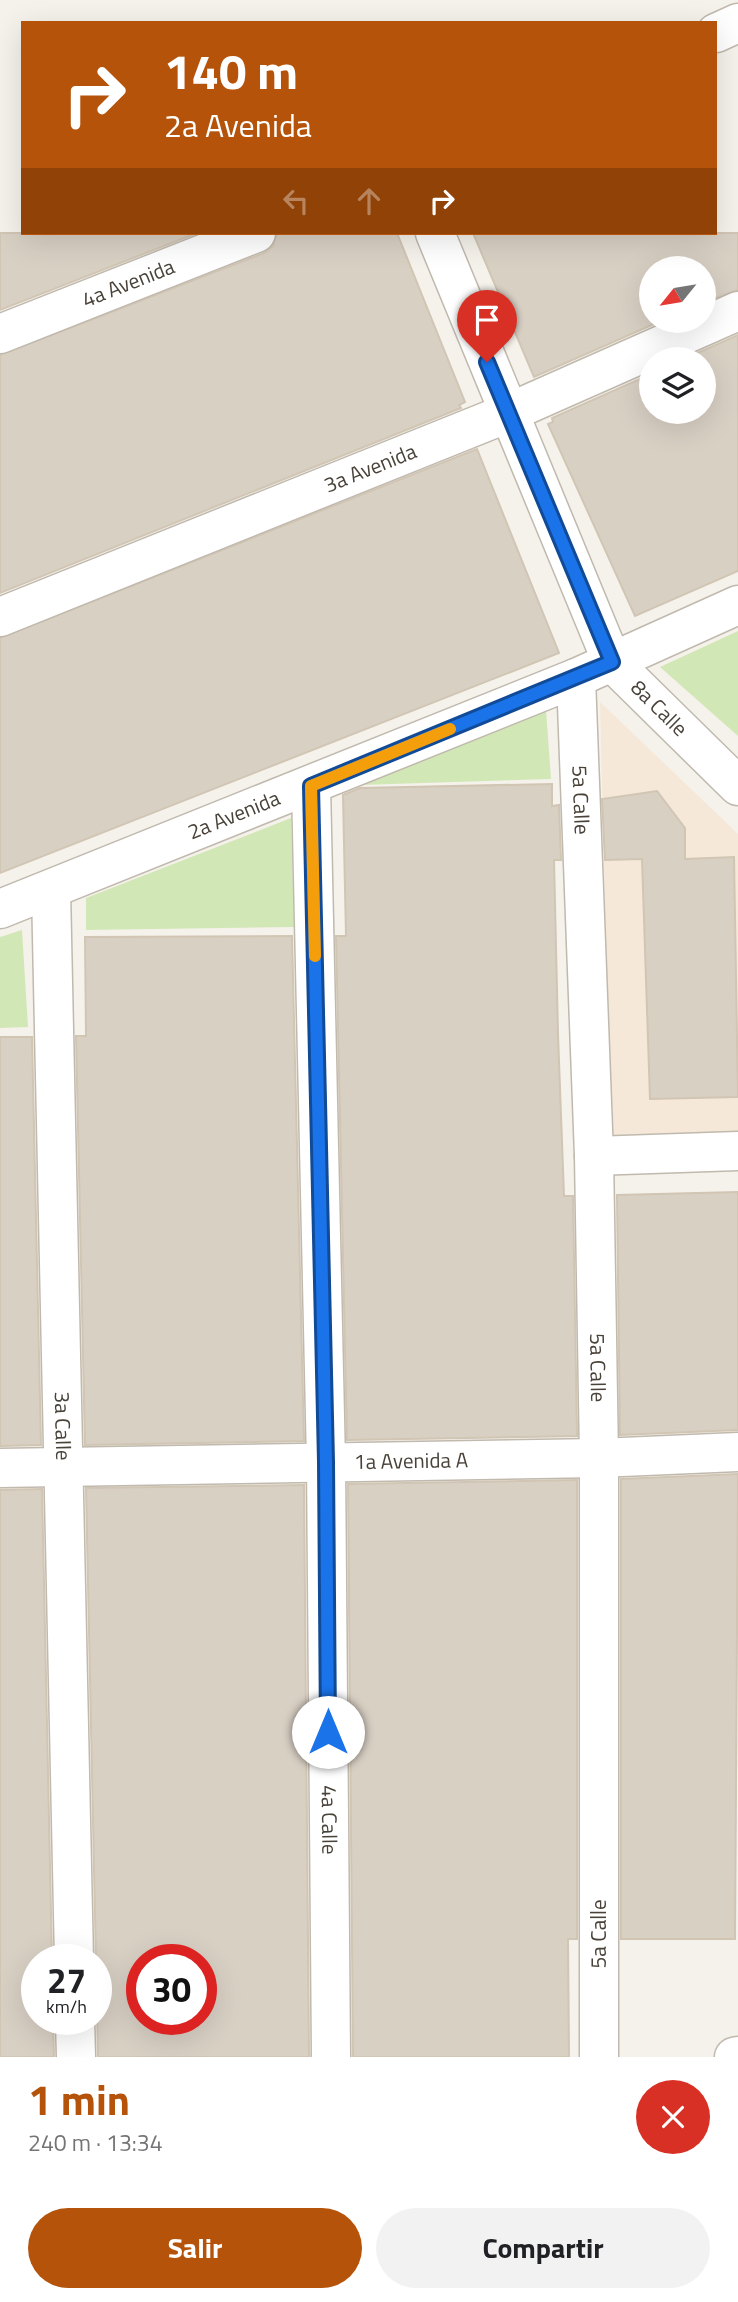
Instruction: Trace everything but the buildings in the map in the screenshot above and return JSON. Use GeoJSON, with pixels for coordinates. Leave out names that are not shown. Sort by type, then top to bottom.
{"type":"FeatureCollection","features":[{"type":"Feature","properties":{"kind":"street"},"geometry":{"type":"LineString","coordinates":[[717,33],[738,23]]}},
{"type":"Feature","properties":{"kind":"street","name":"4a Avenida"},"geometry":{"type":"LineString","coordinates":[[0,334],[251,235]]}},
{"type":"Feature","properties":{"kind":"street","name":"8a Calle"},"geometry":{"type":"LineString","coordinates":[[436,235],[612,662],[738,786]]}},
{"type":"Feature","properties":{"kind":"street","name":"3a Avenida"},"geometry":{"type":"LineString","coordinates":[[0,617],[508,413],[738,311]]}},
{"type":"Feature","properties":{"kind":"street","name":"2a Avenida"},"geometry":{"type":"LineString","coordinates":[[0,909],[576,678],[738,605]]}},
{"type":"Feature","properties":{"kind":"street","name":"5a Calle"},"geometry":{"type":"LineString","coordinates":[[576,678],[594,1156],[599,1458],[599,2057]]}},
{"type":"Feature","properties":{"kind":"street","name":"4a Calle"},"geometry":{"type":"LineString","coordinates":[[311,786],[326,1462],[331,2057]]}},
{"type":"Feature","properties":{"kind":"street","name":"3a Calle"},"geometry":{"type":"LineString","coordinates":[[51,890],[74,1944]]}},
{"type":"Feature","properties":{"kind":"street"},"geometry":{"type":"LineString","coordinates":[[594,1156],[738,1151]]}},
{"type":"Feature","properties":{"kind":"street","name":"1a Avenida A"},"geometry":{"type":"LineString","coordinates":[[0,1468],[599,1458],[738,1452]]}},
{"type":"Feature","properties":{"kind":"street"},"geometry":{"type":"LineString","coordinates":[[75,2035],[76,2057]]}},
{"type":"Feature","properties":{"kind":"shaded area"},"geometry":{"type":"Polygon","coordinates":[[[600,702],[738,834],[738,1137],[611,1141],[600,702]]]}},
{"type":"Feature","properties":{"kind":"green space"},"geometry":{"type":"Polygon","coordinates":[[[738,631],[738,736],[660,667],[738,631]]]}},
{"type":"Feature","properties":{"kind":"green space"},"geometry":{"type":"Polygon","coordinates":[[[546,710],[551,779],[361,785],[546,710]]]}},
{"type":"Feature","properties":{"kind":"green space"},"geometry":{"type":"Polygon","coordinates":[[[291,818],[294,927],[86,930],[86,898],[291,818]]]}},
{"type":"Feature","properties":{"kind":"green space"},"geometry":{"type":"Polygon","coordinates":[[[22,930],[28,1027],[0,1028],[0,937],[22,930]]]}},
{"type":"Feature","properties":{"kind":"slow traffic"},"geometry":{"type":"LineString","coordinates":[[315,956],[311,786],[450,729]]}},
{"type":"Feature","properties":{"kind":"route"},"geometry":{"type":"LineString","coordinates":[[328,1732],[326,1462],[311,786],[612,662],[487,362]]}}]}
